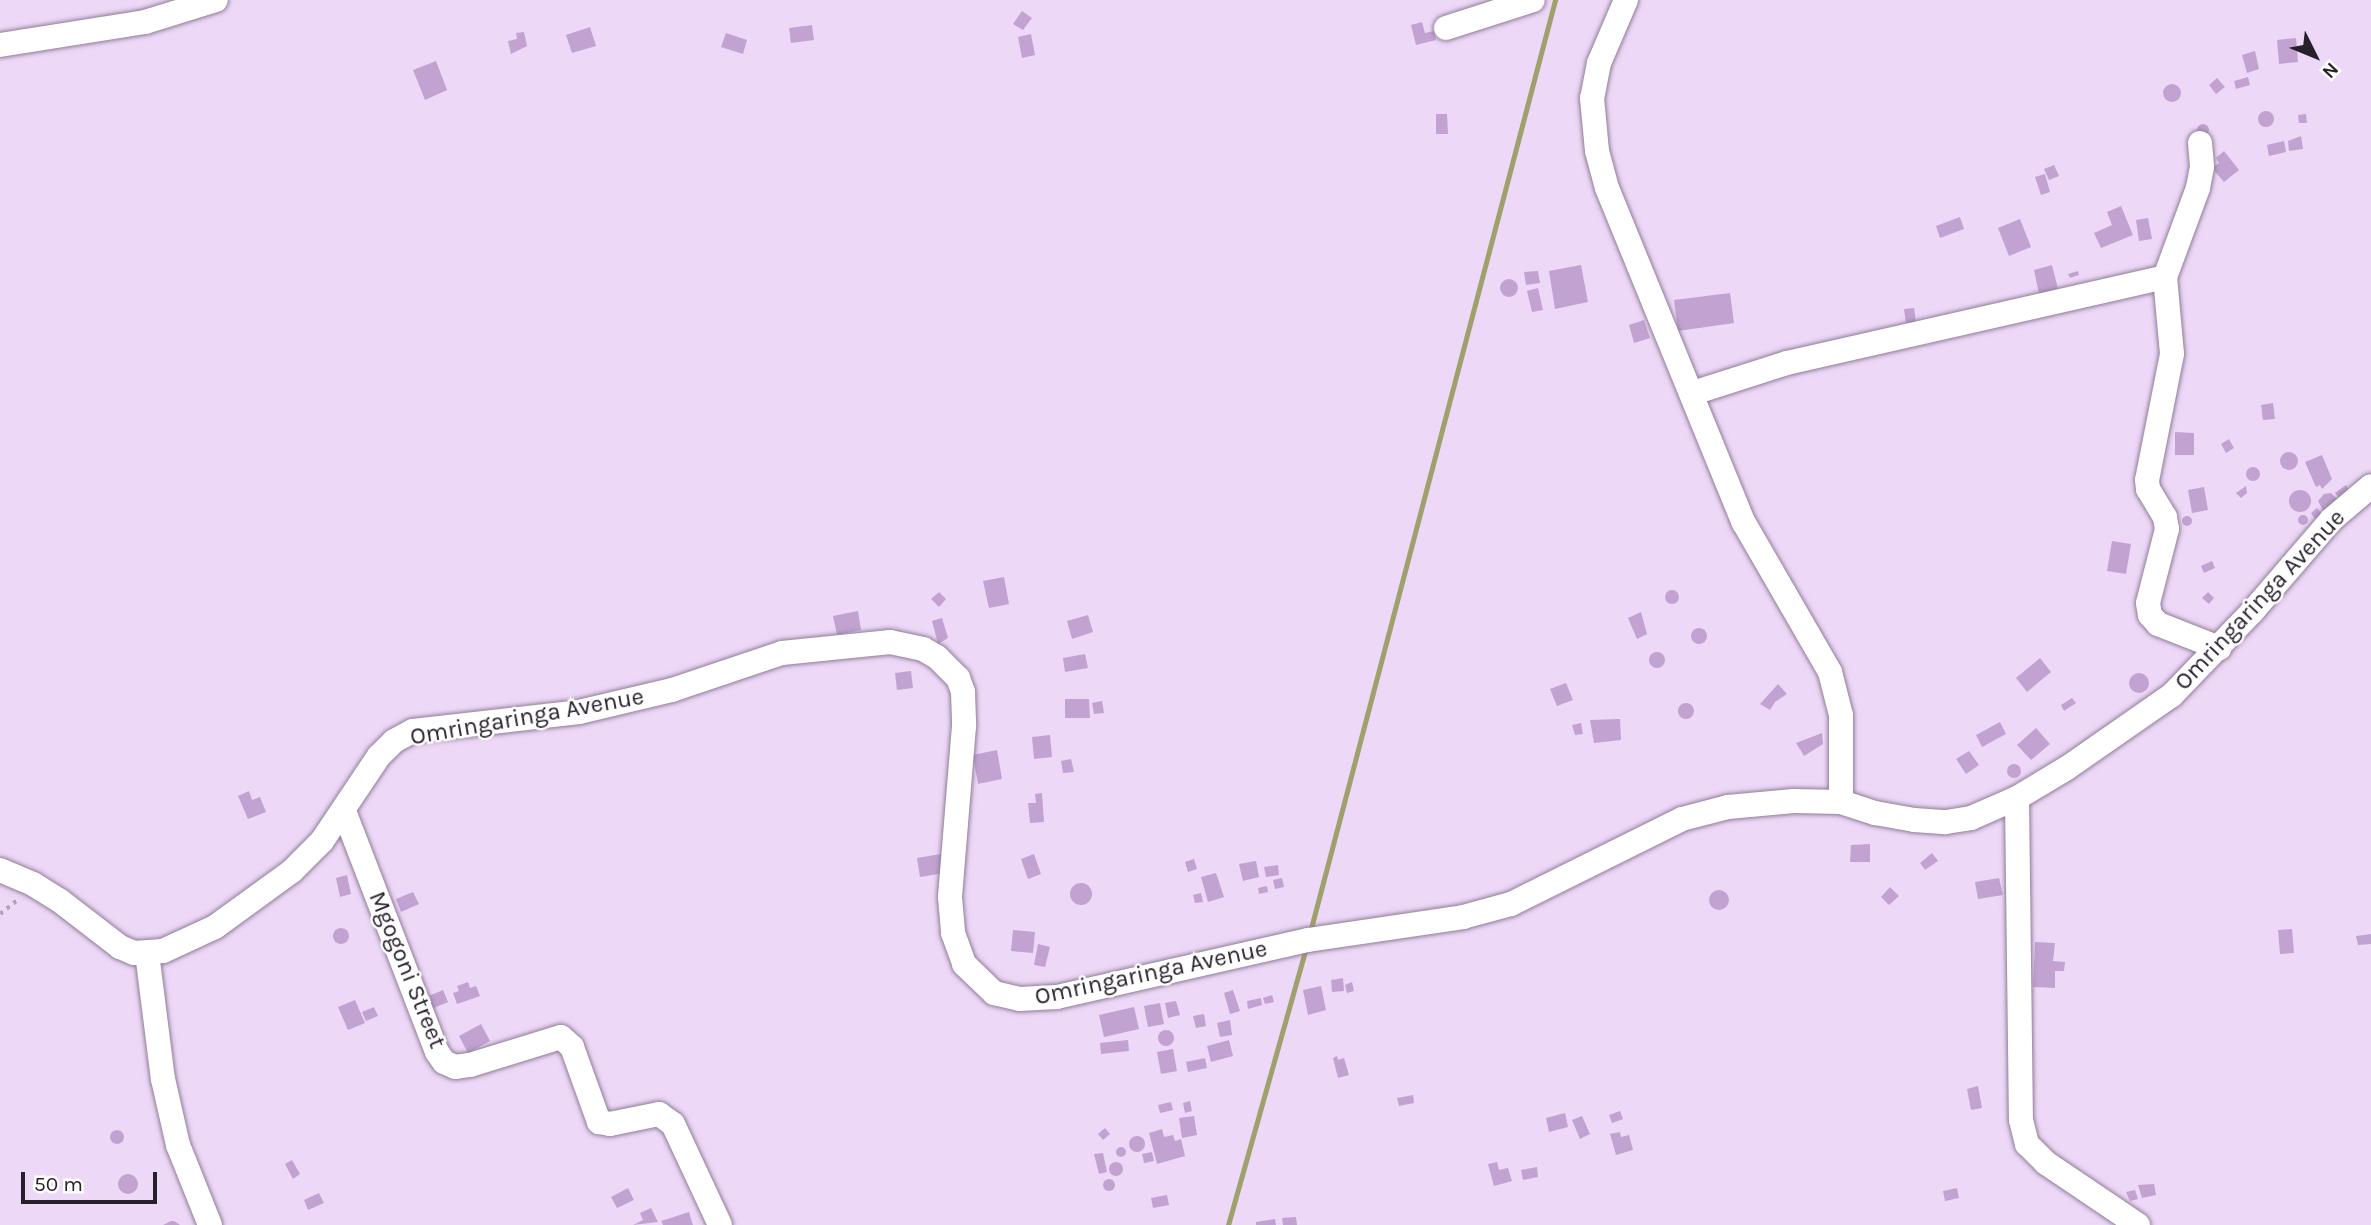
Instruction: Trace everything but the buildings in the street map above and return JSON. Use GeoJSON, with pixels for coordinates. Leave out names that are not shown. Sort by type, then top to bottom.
{"type":"FeatureCollection","features":[{"type":"Feature","properties":{"kind":"street"},"geometry":{"type":"LineString","coordinates":[[0,45],[145,22],[216,0]]}},
{"type":"Feature","properties":{"kind":"street"},"geometry":{"type":"LineString","coordinates":[[1446,28],[1533,0]]}},
{"type":"Feature","properties":{"kind":"street"},"geometry":{"type":"LineString","coordinates":[[1626,0],[1599,63],[1592,98],[1597,151],[1607,188],[1744,523],[1830,672],[1841,715],[1841,802]]}},
{"type":"Feature","properties":{"kind":"street"},"geometry":{"type":"LineString","coordinates":[[2200,143],[2202,167],[2198,187],[2165,277],[2172,354],[2147,480],[2148,489],[2165,517],[2167,529],[2165,548],[2148,603],[2150,615],[2158,624],[2220,648]]}},
{"type":"Feature","properties":{"kind":"street"},"geometry":{"type":"LineString","coordinates":[[1693,393],[1799,360],[2165,277]]}},
{"type":"Feature","properties":{"kind":"street","name":"Omringaringa Avenue"},"geometry":{"type":"LineString","coordinates":[[147,953],[188,941],[252,902],[292,871],[322,841],[379,756],[394,741],[413,731],[579,712],[634,701],[782,653],[890,642],[923,649],[949,668],[963,692],[964,726],[950,897],[953,933],[964,964],[978,979],[994,993],[1019,999],[1057,997],[1308,940],[1463,916],[1511,904],[1682,819],[1728,807],[1794,800],[1841,802],[1875,813],[1946,822],[1970,818],[2017,798],[2130,726],[2172,695],[2220,648],[2332,520],[2371,486]]}},
{"type":"Feature","properties":{"kind":"street"},"geometry":{"type":"LineString","coordinates":[[2017,798],[2021,1120],[2027,1144],[2046,1163],[2138,1225]]}},
{"type":"Feature","properties":{"kind":"street","name":"Mgogoni Street"},"geometry":{"type":"LineString","coordinates":[[344,811],[437,1052],[444,1062],[455,1068],[470,1065],[561,1037],[572,1047],[599,1122],[610,1124],[659,1114],[673,1124],[720,1225]]}},
{"type":"Feature","properties":{"kind":"street"},"geometry":{"type":"LineString","coordinates":[[0,870],[33,884],[59,900],[120,947],[134,953],[147,953],[163,1079],[178,1145],[209,1225]]}},
{"type":"Feature","properties":{"kind":"waterway"},"geometry":{"type":"LineString","coordinates":[[1310,932],[1555,0]]}},
{"type":"Feature","properties":{"kind":"waterway"},"geometry":{"type":"LineString","coordinates":[[1228,1225],[1306,948]]}}]}
